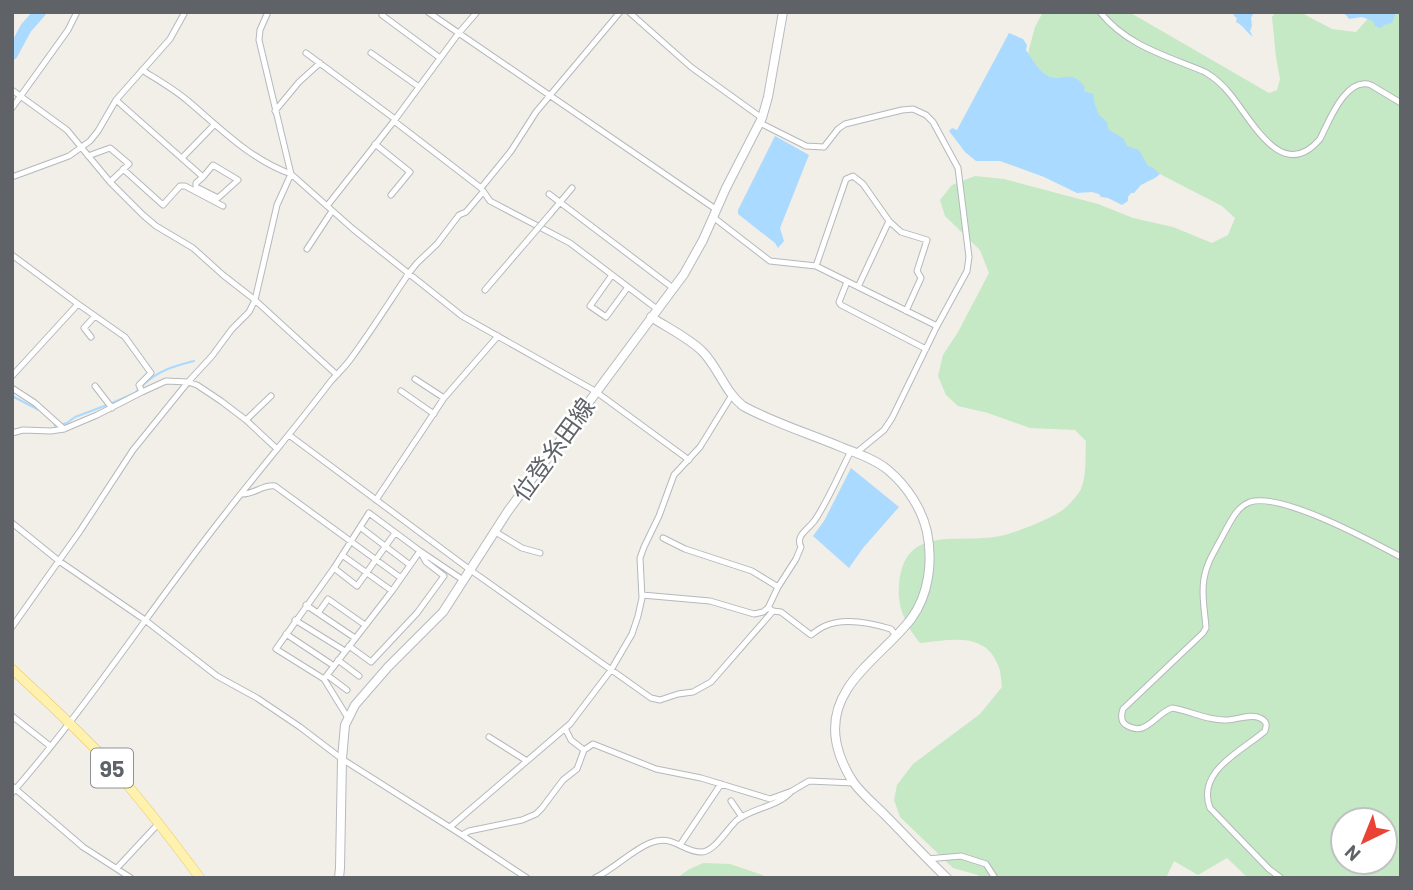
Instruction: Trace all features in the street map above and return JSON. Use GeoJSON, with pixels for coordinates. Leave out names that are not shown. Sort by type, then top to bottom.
{"type":"FeatureCollection","features":[{"type":"Feature","properties":{"kind":"main road","name":"位登糸田線"},"geometry":{"type":"LineString","coordinates":[[339,878],[342,759],[348,718],[355,705],[388,667],[443,612],[494,531],[684,274],[704,240],[761,120],[768,97],[783,12]]}},
{"type":"Feature","properties":{"kind":"main road"},"geometry":{"type":"LineString","coordinates":[[652,317],[702,352],[735,400],[749,410],[854,452],[887,469],[903,484],[919,511],[926,527],[930,558],[922,596],[912,617],[848,687],[834,728],[840,754],[854,783],[947,878]]}},
{"type":"Feature","properties":{"kind":"main road","name":"95"},"geometry":{"type":"LineString","coordinates":[[12,669],[102,757],[159,823],[201,878]]}},
{"type":"Feature","properties":{"kind":"street"},"geometry":{"type":"LineString","coordinates":[[12,108],[16,93],[68,30],[77,12]]}},
{"type":"Feature","properties":{"kind":"street"},"geometry":{"type":"LineString","coordinates":[[12,177],[69,156],[82,148],[98,131],[116,100],[170,38],[185,12]]}},
{"type":"Feature","properties":{"kind":"street"},"geometry":{"type":"LineString","coordinates":[[12,627],[133,450],[248,312],[255,300],[277,205],[291,174],[259,40],[260,30],[268,12]]}},
{"type":"Feature","properties":{"kind":"street"},"geometry":{"type":"LineString","coordinates":[[384,12],[382,15],[440,58]]}},
{"type":"Feature","properties":{"kind":"street"},"geometry":{"type":"LineString","coordinates":[[428,12],[550,95],[715,214],[770,261],[816,266],[937,326]]}},
{"type":"Feature","properties":{"kind":"street"},"geometry":{"type":"LineString","coordinates":[[307,249],[329,209],[375,144],[477,12]]}},
{"type":"Feature","properties":{"kind":"street"},"geometry":{"type":"LineString","coordinates":[[131,878],[83,846],[13,789],[69,722],[276,448],[350,360],[408,274],[437,244],[459,215],[466,212],[536,112],[620,12]]}},
{"type":"Feature","properties":{"kind":"street"},"geometry":{"type":"LineString","coordinates":[[289,435],[651,698],[660,700],[694,692],[711,682],[771,609],[778,587],[801,547],[799,538],[819,514],[854,452],[884,430],[892,418],[967,271],[969,257],[958,168],[933,122],[913,109],[845,124],[824,147],[806,146],[761,120],[691,67],[629,12]]}},
{"type":"Feature","properties":{"kind":"street"},"geometry":{"type":"LineString","coordinates":[[1100,12],[1117,31],[1130,40],[1214,78],[1225,87],[1268,143],[1283,153],[1302,153],[1315,145],[1343,97],[1356,84],[1371,85],[1401,103]]}},
{"type":"Feature","properties":{"kind":"street"},"geometry":{"type":"LineString","coordinates":[[371,52],[419,87]]}},
{"type":"Feature","properties":{"kind":"street"},"geometry":{"type":"LineString","coordinates":[[306,53],[395,120],[482,190],[490,201],[570,243],[657,309]]}},
{"type":"Feature","properties":{"kind":"street"},"geometry":{"type":"LineString","coordinates":[[275,111],[299,82],[320,63]]}},
{"type":"Feature","properties":{"kind":"street"},"geometry":{"type":"LineString","coordinates":[[142,70],[186,99],[224,134],[291,174],[329,209],[463,316],[595,391],[689,460]]}},
{"type":"Feature","properties":{"kind":"street"},"geometry":{"type":"LineString","coordinates":[[16,93],[67,130],[110,182],[149,221],[192,248],[255,300],[337,375]]}},
{"type":"Feature","properties":{"kind":"street"},"geometry":{"type":"LineString","coordinates":[[116,100],[203,177]]}},
{"type":"Feature","properties":{"kind":"street"},"geometry":{"type":"LineString","coordinates":[[181,158],[214,125]]}},
{"type":"Feature","properties":{"kind":"street"},"geometry":{"type":"LineString","coordinates":[[375,144],[410,172],[391,195]]}},
{"type":"Feature","properties":{"kind":"street"},"geometry":{"type":"LineString","coordinates":[[88,156],[110,148],[129,164],[110,182]]}},
{"type":"Feature","properties":{"kind":"street"},"geometry":{"type":"LineString","coordinates":[[213,165],[238,180],[218,198],[196,187],[196,183],[203,177],[213,165]]}},
{"type":"Feature","properties":{"kind":"street"},"geometry":{"type":"LineString","coordinates":[[123,169],[163,205],[180,187],[186,186],[223,206]]}},
{"type":"Feature","properties":{"kind":"street"},"geometry":{"type":"LineString","coordinates":[[816,266],[846,179],[850,176],[856,178],[889,221],[901,232],[927,240],[917,271],[921,278],[906,311]]}},
{"type":"Feature","properties":{"kind":"street"},"geometry":{"type":"LineString","coordinates":[[485,290],[572,188]]}},
{"type":"Feature","properties":{"kind":"street"},"geometry":{"type":"LineString","coordinates":[[550,194],[673,288]]}},
{"type":"Feature","properties":{"kind":"street"},"geometry":{"type":"LineString","coordinates":[[858,287],[889,221]]}},
{"type":"Feature","properties":{"kind":"street"},"geometry":{"type":"LineString","coordinates":[[12,255],[125,337],[151,373],[139,385],[142,391]]}},
{"type":"Feature","properties":{"kind":"street"},"geometry":{"type":"LineString","coordinates":[[612,275],[590,306],[606,317],[628,287]]}},
{"type":"Feature","properties":{"kind":"street"},"geometry":{"type":"LineString","coordinates":[[847,282],[839,302],[841,305],[926,348]]}},
{"type":"Feature","properties":{"kind":"street"},"geometry":{"type":"LineString","coordinates":[[12,376],[78,304]]}},
{"type":"Feature","properties":{"kind":"street"},"geometry":{"type":"LineString","coordinates":[[91,337],[84,328],[95,316]]}},
{"type":"Feature","properties":{"kind":"street"},"geometry":{"type":"LineString","coordinates":[[376,500],[444,398],[498,336]]}},
{"type":"Feature","properties":{"kind":"street"},"geometry":{"type":"LineString","coordinates":[[415,379],[444,398]]}},
{"type":"Feature","properties":{"kind":"street"},"geometry":{"type":"LineString","coordinates":[[12,433],[23,430],[64,429],[166,381],[188,382],[197,385],[246,420],[276,448]]}},
{"type":"Feature","properties":{"kind":"street"},"geometry":{"type":"LineString","coordinates":[[95,386],[112,408]]}},
{"type":"Feature","properties":{"kind":"street"},"geometry":{"type":"LineString","coordinates":[[12,388],[34,402],[64,429]]}},
{"type":"Feature","properties":{"kind":"street"},"geometry":{"type":"LineString","coordinates":[[401,391],[434,414]]}},
{"type":"Feature","properties":{"kind":"street"},"geometry":{"type":"LineString","coordinates":[[450,828],[565,728],[611,670],[632,634],[638,616],[642,594],[640,558],[674,475],[700,447],[732,396]]}},
{"type":"Feature","properties":{"kind":"street"},"geometry":{"type":"LineString","coordinates":[[246,420],[271,397]]}},
{"type":"Feature","properties":{"kind":"street"},"geometry":{"type":"LineString","coordinates":[[241,494],[250,495],[269,485],[275,486],[401,578]]}},
{"type":"Feature","properties":{"kind":"street"},"geometry":{"type":"LineString","coordinates":[[1281,878],[1269,869],[1210,807],[1207,799],[1206,789],[1222,764],[1265,731],[1267,726],[1262,718],[1256,716],[1214,719],[1172,708],[1141,729],[1127,726],[1122,721],[1123,709],[1206,628],[1202,592],[1208,564],[1237,511],[1244,505],[1272,501],[1357,534],[1401,556]]}},
{"type":"Feature","properties":{"kind":"street"},"geometry":{"type":"LineString","coordinates":[[347,690],[276,649],[334,568],[369,513],[463,580]]}},
{"type":"Feature","properties":{"kind":"street"},"geometry":{"type":"LineString","coordinates":[[12,523],[59,561],[145,620],[217,676],[257,698],[342,759],[527,878]]}},
{"type":"Feature","properties":{"kind":"street"},"geometry":{"type":"LineString","coordinates":[[360,527],[410,565]]}},
{"type":"Feature","properties":{"kind":"street"},"geometry":{"type":"LineString","coordinates":[[494,531],[522,548],[540,554]]}},
{"type":"Feature","properties":{"kind":"street"},"geometry":{"type":"LineString","coordinates":[[334,568],[357,586],[395,533]]}},
{"type":"Feature","properties":{"kind":"street"},"geometry":{"type":"LineString","coordinates":[[663,538],[685,549],[752,571],[778,587]]}},
{"type":"Feature","properties":{"kind":"street"},"geometry":{"type":"LineString","coordinates":[[325,677],[420,551]]}},
{"type":"Feature","properties":{"kind":"street"},"geometry":{"type":"LineString","coordinates":[[295,620],[370,662],[417,613],[444,576],[426,562],[420,551]]}},
{"type":"Feature","properties":{"kind":"street"},"geometry":{"type":"LineString","coordinates":[[342,555],[392,591]]}},
{"type":"Feature","properties":{"kind":"street"},"geometry":{"type":"LineString","coordinates":[[642,594],[710,601],[754,614],[771,609],[781,612],[811,635],[837,623],[861,622],[891,629],[896,636]]}},
{"type":"Feature","properties":{"kind":"street"},"geometry":{"type":"LineString","coordinates":[[318,613],[328,600],[365,625]]}},
{"type":"Feature","properties":{"kind":"street"},"geometry":{"type":"LineString","coordinates":[[306,605],[355,638]]}},
{"type":"Feature","properties":{"kind":"street"},"geometry":{"type":"LineString","coordinates":[[286,634],[359,676]]}},
{"type":"Feature","properties":{"kind":"street"},"geometry":{"type":"LineString","coordinates":[[297,662],[307,648]]}},
{"type":"Feature","properties":{"kind":"street"},"geometry":{"type":"LineString","coordinates":[[325,677],[348,718]]}},
{"type":"Feature","properties":{"kind":"street"},"geometry":{"type":"LineString","coordinates":[[12,716],[50,746]]}},
{"type":"Feature","properties":{"kind":"street"},"geometry":{"type":"LineString","coordinates":[[565,728],[571,740],[584,750]]}},
{"type":"Feature","properties":{"kind":"street"},"geometry":{"type":"LineString","coordinates":[[489,737],[527,761]]}},
{"type":"Feature","properties":{"kind":"street"},"geometry":{"type":"LineString","coordinates":[[462,835],[536,814],[563,780],[577,769],[584,750],[593,744],[656,769],[701,778],[769,799],[792,791]]}},
{"type":"Feature","properties":{"kind":"street"},"geometry":{"type":"LineString","coordinates":[[595,878],[650,843],[662,840],[672,841],[694,852],[705,852],[742,817],[784,799],[809,780],[854,783]]}},
{"type":"Feature","properties":{"kind":"street"},"geometry":{"type":"LineString","coordinates":[[680,845],[721,784]]}},
{"type":"Feature","properties":{"kind":"street"},"geometry":{"type":"LineString","coordinates":[[731,801],[742,817]]}},
{"type":"Feature","properties":{"kind":"street"},"geometry":{"type":"LineString","coordinates":[[117,869],[159,823]]}},
{"type":"Feature","properties":{"kind":"street"},"geometry":{"type":"LineString","coordinates":[[927,859],[961,856],[986,864],[995,878]]}},
{"type":"Feature","properties":{"kind":"green space"},"geometry":{"type":"Polygon","coordinates":[[[1043,12],[1129,12],[1269,93],[1277,90],[1280,79],[1272,17],[1276,12],[1300,12],[1332,29],[1356,32],[1374,12],[1401,12],[1401,878],[1248,878],[1227,858],[1198,875],[1174,861],[1166,878],[979,878],[978,875],[953,868],[900,817],[894,800],[897,785],[913,764],[980,714],[1002,687],[998,665],[992,654],[975,642],[943,640],[920,643],[901,609],[899,585],[903,565],[911,552],[922,544],[936,540],[1000,536],[1058,513],[1081,489],[1085,465],[1086,441],[1075,430],[1030,428],[958,406],[946,395],[938,376],[943,355],[989,273],[980,250],[945,216],[940,200],[952,185],[975,176],[1004,179],[1098,204],[1133,218],[1173,227],[1212,243],[1228,235],[1235,218],[1222,206],[1121,154],[1027,57],[1035,27],[1043,12]]]}},
{"type":"Feature","properties":{"kind":"green space"},"geometry":{"type":"Polygon","coordinates":[[[703,863],[730,864],[771,878],[677,878],[703,863]]]}},
{"type":"Feature","properties":{"kind":"water"},"geometry":{"type":"Polygon","coordinates":[[[1232,12],[1254,12],[1250,31],[1253,37],[1236,22],[1237,18],[1232,12]]]}},
{"type":"Feature","properties":{"kind":"water"},"geometry":{"type":"Polygon","coordinates":[[[1340,12],[1396,12],[1392,23],[1381,28],[1375,26],[1373,21],[1362,17],[1349,19],[1340,12]]]}},
{"type":"Feature","properties":{"kind":"water"},"geometry":{"type":"Polygon","coordinates":[[[1009,33],[1023,39],[1027,45],[1026,50],[1049,77],[1074,78],[1085,87],[1084,91],[1093,94],[1099,115],[1107,122],[1108,129],[1124,139],[1127,146],[1139,150],[1148,166],[1160,174],[1131,193],[1128,201],[1122,205],[1092,192],[1077,193],[1044,177],[1000,161],[976,161],[965,152],[949,131],[952,128],[957,130],[1009,33]]]}},
{"type":"Feature","properties":{"kind":"water"},"geometry":{"type":"Polygon","coordinates":[[[775,136],[809,155],[780,228],[784,241],[778,248],[738,214],[775,136]]]}},
{"type":"Feature","properties":{"kind":"water"},"geometry":{"type":"Polygon","coordinates":[[[851,468],[899,507],[849,568],[813,536],[824,521],[851,468]]]}},
{"type":"Feature","properties":{"kind":"waterway"},"geometry":{"type":"LineString","coordinates":[[12,54],[26,28],[40,12]]}},
{"type":"Feature","properties":{"kind":"waterway"},"geometry":{"type":"LineString","coordinates":[[142,386],[166,370],[194,361]]}},
{"type":"Feature","properties":{"kind":"waterway"},"geometry":{"type":"LineString","coordinates":[[112,403],[138,390]]}},
{"type":"Feature","properties":{"kind":"waterway"},"geometry":{"type":"LineString","coordinates":[[12,396],[39,410]]}},
{"type":"Feature","properties":{"kind":"waterway"},"geometry":{"type":"LineString","coordinates":[[54,422],[55,426],[67,423],[75,417],[107,405]]}}]}
